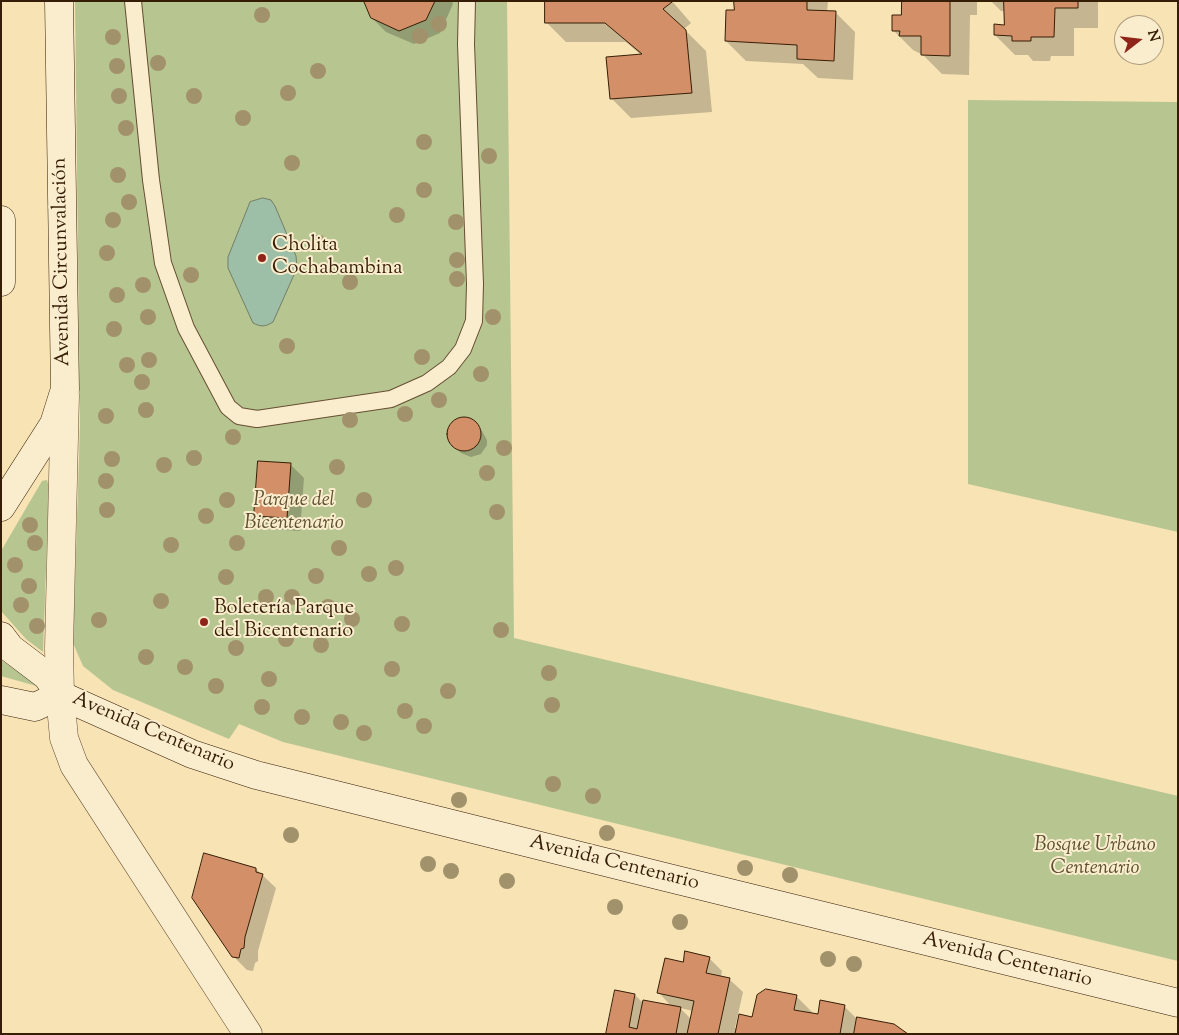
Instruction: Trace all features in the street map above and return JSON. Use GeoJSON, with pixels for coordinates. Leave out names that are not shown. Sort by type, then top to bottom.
{"type":"FeatureCollection","features":[{"type":"Feature","properties":{"kind":"main road","name":"Avenida Circunvalación"},"geometry":{"type":"LineString","coordinates":[[1,507],[54,424],[65,389],[58,1]]}},
{"type":"Feature","properties":{"kind":"main road"},"geometry":{"type":"LineString","coordinates":[[1,220],[1,282]]}},
{"type":"Feature","properties":{"kind":"main road"},"geometry":{"type":"LineString","coordinates":[[65,389],[59,648],[60,695],[64,738],[74,765],[248,1034]]}},
{"type":"Feature","properties":{"kind":"main road","name":"Avenida Centenario"},"geometry":{"type":"LineString","coordinates":[[1,636],[10,648],[47,676],[60,695],[192,754],[256,775],[1178,1003]]}},
{"type":"Feature","properties":{"kind":"main road","name":"Avenida Centenario"},"geometry":{"type":"LineString","coordinates":[[1,700],[35,707],[60,695]]}},
{"type":"Feature","properties":{"kind":"lane"},"geometry":{"type":"LineString","coordinates":[[133,1],[151,180],[163,264],[186,328],[228,407],[239,416],[257,419],[391,399],[427,383],[449,367],[463,349],[474,321],[475,284],[467,1]]}},
{"type":"Feature","properties":{"kind":"green space","name":"Parque del Bicentenario"},"geometry":{"type":"Polygon","coordinates":[[[75,1],[507,1],[514,638],[1178,796],[1178,961],[283,742],[239,724],[229,739],[113,690],[83,666],[73,643],[80,426],[75,1]]]}},
{"type":"Feature","properties":{"kind":"green space"},"geometry":{"type":"Polygon","coordinates":[[[968,100],[1178,102],[1178,532],[968,484],[968,100]]]}},
{"type":"Feature","properties":{"kind":"green space"},"geometry":{"type":"Polygon","coordinates":[[[47,480],[49,487],[43,652],[26,639],[1,611],[1,551],[42,481],[47,480]]]}},
{"type":"Feature","properties":{"kind":"green space"},"geometry":{"type":"Polygon","coordinates":[[[1,660],[40,687],[1,676],[1,660]]]}},
{"type":"Feature","properties":{"kind":"shaded area"},"geometry":{"type":"Polygon","coordinates":[[[263,198],[271,200],[275,206],[296,256],[297,268],[273,322],[263,326],[253,323],[228,268],[228,257],[250,202],[263,198]]]}},
{"type":"Feature","properties":{"kind":"building"},"geometry":{"type":"Polygon","coordinates":[[[364,1],[435,1],[426,20],[399,31],[371,18],[364,1]]]}},
{"type":"Feature","properties":{"kind":"building"},"geometry":{"type":"Polygon","coordinates":[[[545,1],[671,1],[663,9],[686,30],[692,93],[610,99],[606,57],[642,54],[605,23],[545,23],[545,1]]]}},
{"type":"Feature","properties":{"kind":"building"},"geometry":{"type":"Polygon","coordinates":[[[734,1],[807,1],[807,10],[836,11],[834,61],[797,59],[797,45],[725,41],[726,10],[734,10],[734,1]]]}},
{"type":"Feature","properties":{"kind":"building"},"geometry":{"type":"Polygon","coordinates":[[[902,1],[950,1],[950,56],[921,55],[921,36],[899,36],[900,31],[892,31],[892,15],[901,15],[902,1]]]}},
{"type":"Feature","properties":{"kind":"building"},"geometry":{"type":"Polygon","coordinates":[[[1004,1],[1078,1],[1078,8],[1055,8],[1054,37],[1031,37],[1031,41],[1012,41],[1012,36],[994,35],[994,24],[1004,25],[1004,1]]]}},
{"type":"Feature","properties":{"kind":"building"},"geometry":{"type":"Polygon","coordinates":[[[464,417],[476,422],[481,434],[476,446],[464,451],[452,446],[447,434],[452,422],[464,417]]]}},
{"type":"Feature","properties":{"kind":"building"},"geometry":{"type":"Polygon","coordinates":[[[258,461],[291,463],[287,518],[254,516],[258,461]]]}},
{"type":"Feature","properties":{"kind":"building"},"geometry":{"type":"Polygon","coordinates":[[[204,853],[256,868],[256,872],[263,874],[245,937],[244,948],[241,949],[239,958],[232,957],[192,898],[204,853]]]}},
{"type":"Feature","properties":{"kind":"building"},"geometry":{"type":"Polygon","coordinates":[[[685,951],[710,957],[706,973],[730,978],[718,1034],[687,1034],[694,1001],[657,993],[665,958],[683,962],[685,951]]]}},
{"type":"Feature","properties":{"kind":"building"},"geometry":{"type":"Polygon","coordinates":[[[766,989],[797,995],[794,1010],[818,1014],[820,1000],[845,1005],[840,1034],[735,1034],[739,1014],[752,1017],[757,995],[766,989]]]}},
{"type":"Feature","properties":{"kind":"building"},"geometry":{"type":"Polygon","coordinates":[[[615,990],[635,994],[629,1027],[637,1029],[643,1000],[681,1007],[676,1034],[606,1034],[615,990]]]}},
{"type":"Feature","properties":{"kind":"building"},"geometry":{"type":"Polygon","coordinates":[[[857,1017],[894,1024],[908,1034],[854,1034],[857,1017]]]}},
{"type":"Feature","properties":{"kind":"place","name":"Cholita Cochabambina"},"geometry":{"type":"Point","coordinates":[262,258]}},
{"type":"Feature","properties":{"kind":"place","name":"Boletería Parque del Bicentenario"},"geometry":{"type":"Point","coordinates":[204,622]}},
{"type":"Feature","properties":{"kind":"park label","name":"Bosque Urbano Centenario"},"geometry":{"type":"Point","coordinates":[1095,858]}}]}
